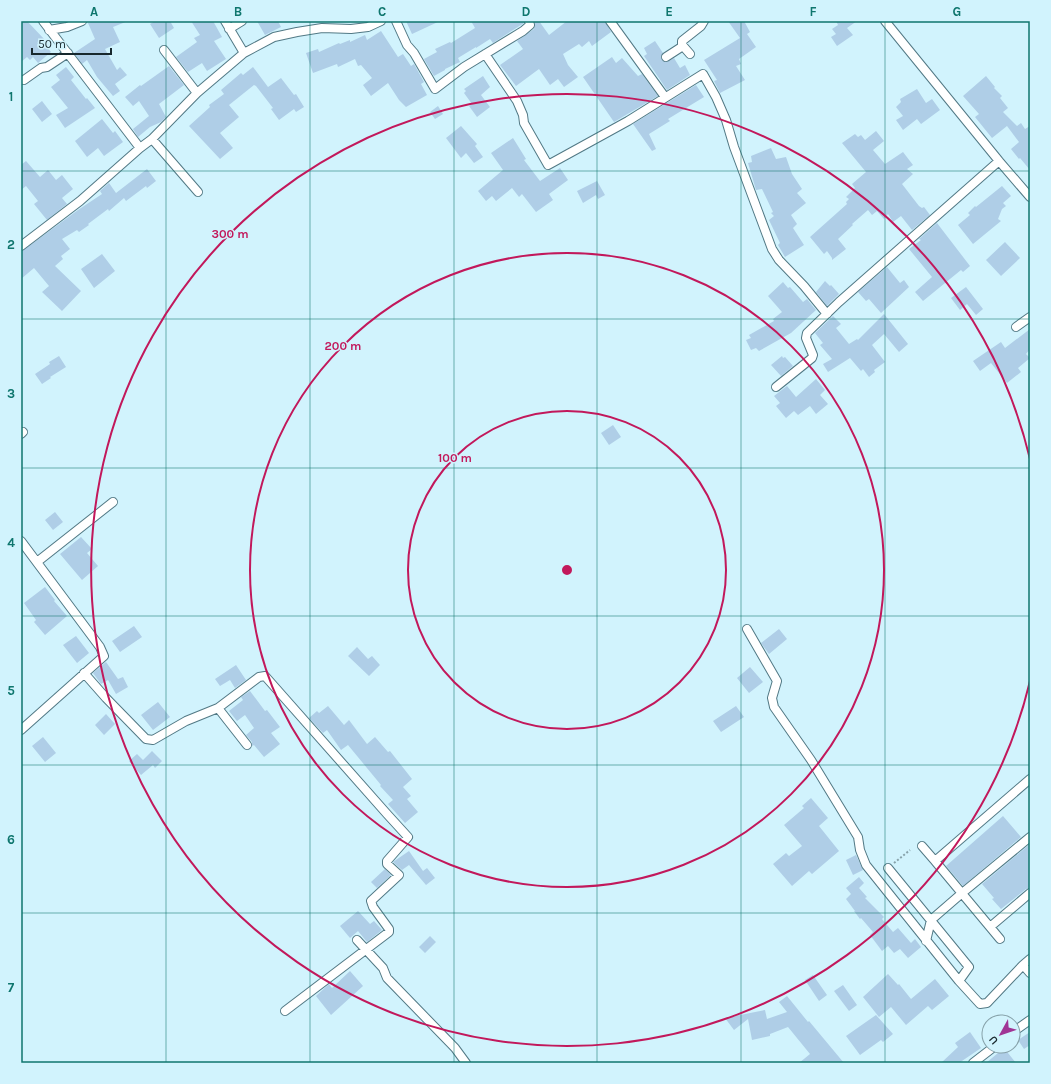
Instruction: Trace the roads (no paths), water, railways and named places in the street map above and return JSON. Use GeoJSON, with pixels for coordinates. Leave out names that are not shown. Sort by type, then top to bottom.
{"type":"FeatureCollection","features":[{"type":"Feature","properties":{"kind":"street"},"geometry":{"type":"LineString","coordinates":[[43,21],[140,148]]}},
{"type":"Feature","properties":{"kind":"street"},"geometry":{"type":"LineString","coordinates":[[49,30],[66,27],[82,21]]}},
{"type":"Feature","properties":{"kind":"street"},"geometry":{"type":"LineString","coordinates":[[225,21],[244,53]]}},
{"type":"Feature","properties":{"kind":"street"},"geometry":{"type":"LineString","coordinates":[[230,29],[242,21]]}},
{"type":"Feature","properties":{"kind":"street"},"geometry":{"type":"LineString","coordinates":[[21,246],[80,201],[152,139],[198,93],[244,53],[274,37],[322,28],[368,28],[381,21]]}},
{"type":"Feature","properties":{"kind":"street"},"geometry":{"type":"LineString","coordinates":[[396,21],[407,45],[414,53],[435,89],[459,70],[523,31],[530,25],[529,21]]}},
{"type":"Feature","properties":{"kind":"street"},"geometry":{"type":"LineString","coordinates":[[610,21],[665,97]]}},
{"type":"Feature","properties":{"kind":"street"},"geometry":{"type":"LineString","coordinates":[[666,57],[682,46],[682,41],[701,26],[704,21]]}},
{"type":"Feature","properties":{"kind":"street"},"geometry":{"type":"LineString","coordinates":[[885,21],[1030,197]]}},
{"type":"Feature","properties":{"kind":"street"},"geometry":{"type":"LineString","coordinates":[[682,46],[685,47],[690,54]]}},
{"type":"Feature","properties":{"kind":"street"},"geometry":{"type":"LineString","coordinates":[[164,50],[198,93]]}},
{"type":"Feature","properties":{"kind":"street"},"geometry":{"type":"LineString","coordinates":[[24,80],[41,68],[47,67],[68,53]]}},
{"type":"Feature","properties":{"kind":"street"},"geometry":{"type":"LineString","coordinates":[[485,54],[516,101],[523,114],[524,123],[548,164],[628,121],[702,74],[716,97],[726,120],[734,147],[772,249],[779,260],[804,286],[827,314]]}},
{"type":"Feature","properties":{"kind":"street"},"geometry":{"type":"LineString","coordinates":[[152,139],[198,192]]}},
{"type":"Feature","properties":{"kind":"street"},"geometry":{"type":"LineString","coordinates":[[776,387],[812,358],[813,356],[806,336],[807,333],[999,161]]}},
{"type":"Feature","properties":{"kind":"street"},"geometry":{"type":"LineString","coordinates":[[1016,327],[1030,317]]}},
{"type":"Feature","properties":{"kind":"street"},"geometry":{"type":"LineString","coordinates":[[37,562],[113,502]]}},
{"type":"Feature","properties":{"kind":"street"},"geometry":{"type":"LineString","coordinates":[[21,541],[100,647],[104,656],[21,730]]}},
{"type":"Feature","properties":{"kind":"street"},"geometry":{"type":"LineString","coordinates":[[747,629],[772,669],[777,681],[772,698],[774,708],[811,760],[858,836],[860,850],[866,864],[959,981],[980,1004],[983,1004],[992,998],[1030,959]]}},
{"type":"Feature","properties":{"kind":"street"},"geometry":{"type":"LineString","coordinates":[[84,673],[141,736],[150,741],[160,737],[186,721],[218,708],[259,677],[265,676],[387,814],[408,835],[386,861],[387,864],[399,875],[371,901],[373,907],[389,929],[389,932],[285,1011]]}},
{"type":"Feature","properties":{"kind":"street"},"geometry":{"type":"LineString","coordinates":[[218,708],[248,745]]}},
{"type":"Feature","properties":{"kind":"street"},"geometry":{"type":"LineString","coordinates":[[935,861],[1030,779]]}},
{"type":"Feature","properties":{"kind":"street"},"geometry":{"type":"LineString","coordinates":[[926,940],[931,920],[1030,837]]}},
{"type":"Feature","properties":{"kind":"street"},"geometry":{"type":"LineString","coordinates":[[922,846],[1000,939]]}},
{"type":"Feature","properties":{"kind":"street"},"geometry":{"type":"LineString","coordinates":[[888,868],[969,967],[959,981]]}},
{"type":"Feature","properties":{"kind":"street"},"geometry":{"type":"LineString","coordinates":[[990,927],[1030,893]]}},
{"type":"Feature","properties":{"kind":"street"},"geometry":{"type":"LineString","coordinates":[[357,940],[383,968],[387,978],[455,1048],[466,1063]]}},
{"type":"Feature","properties":{"kind":"street"},"geometry":{"type":"LineString","coordinates":[[1023,965],[1030,973]]}},
{"type":"Feature","properties":{"kind":"street"},"geometry":{"type":"LineString","coordinates":[[1021,1026],[1030,1020]]}},
{"type":"Feature","properties":{"kind":"street"},"geometry":{"type":"LineString","coordinates":[[973,1063],[985,1054]]}}]}
